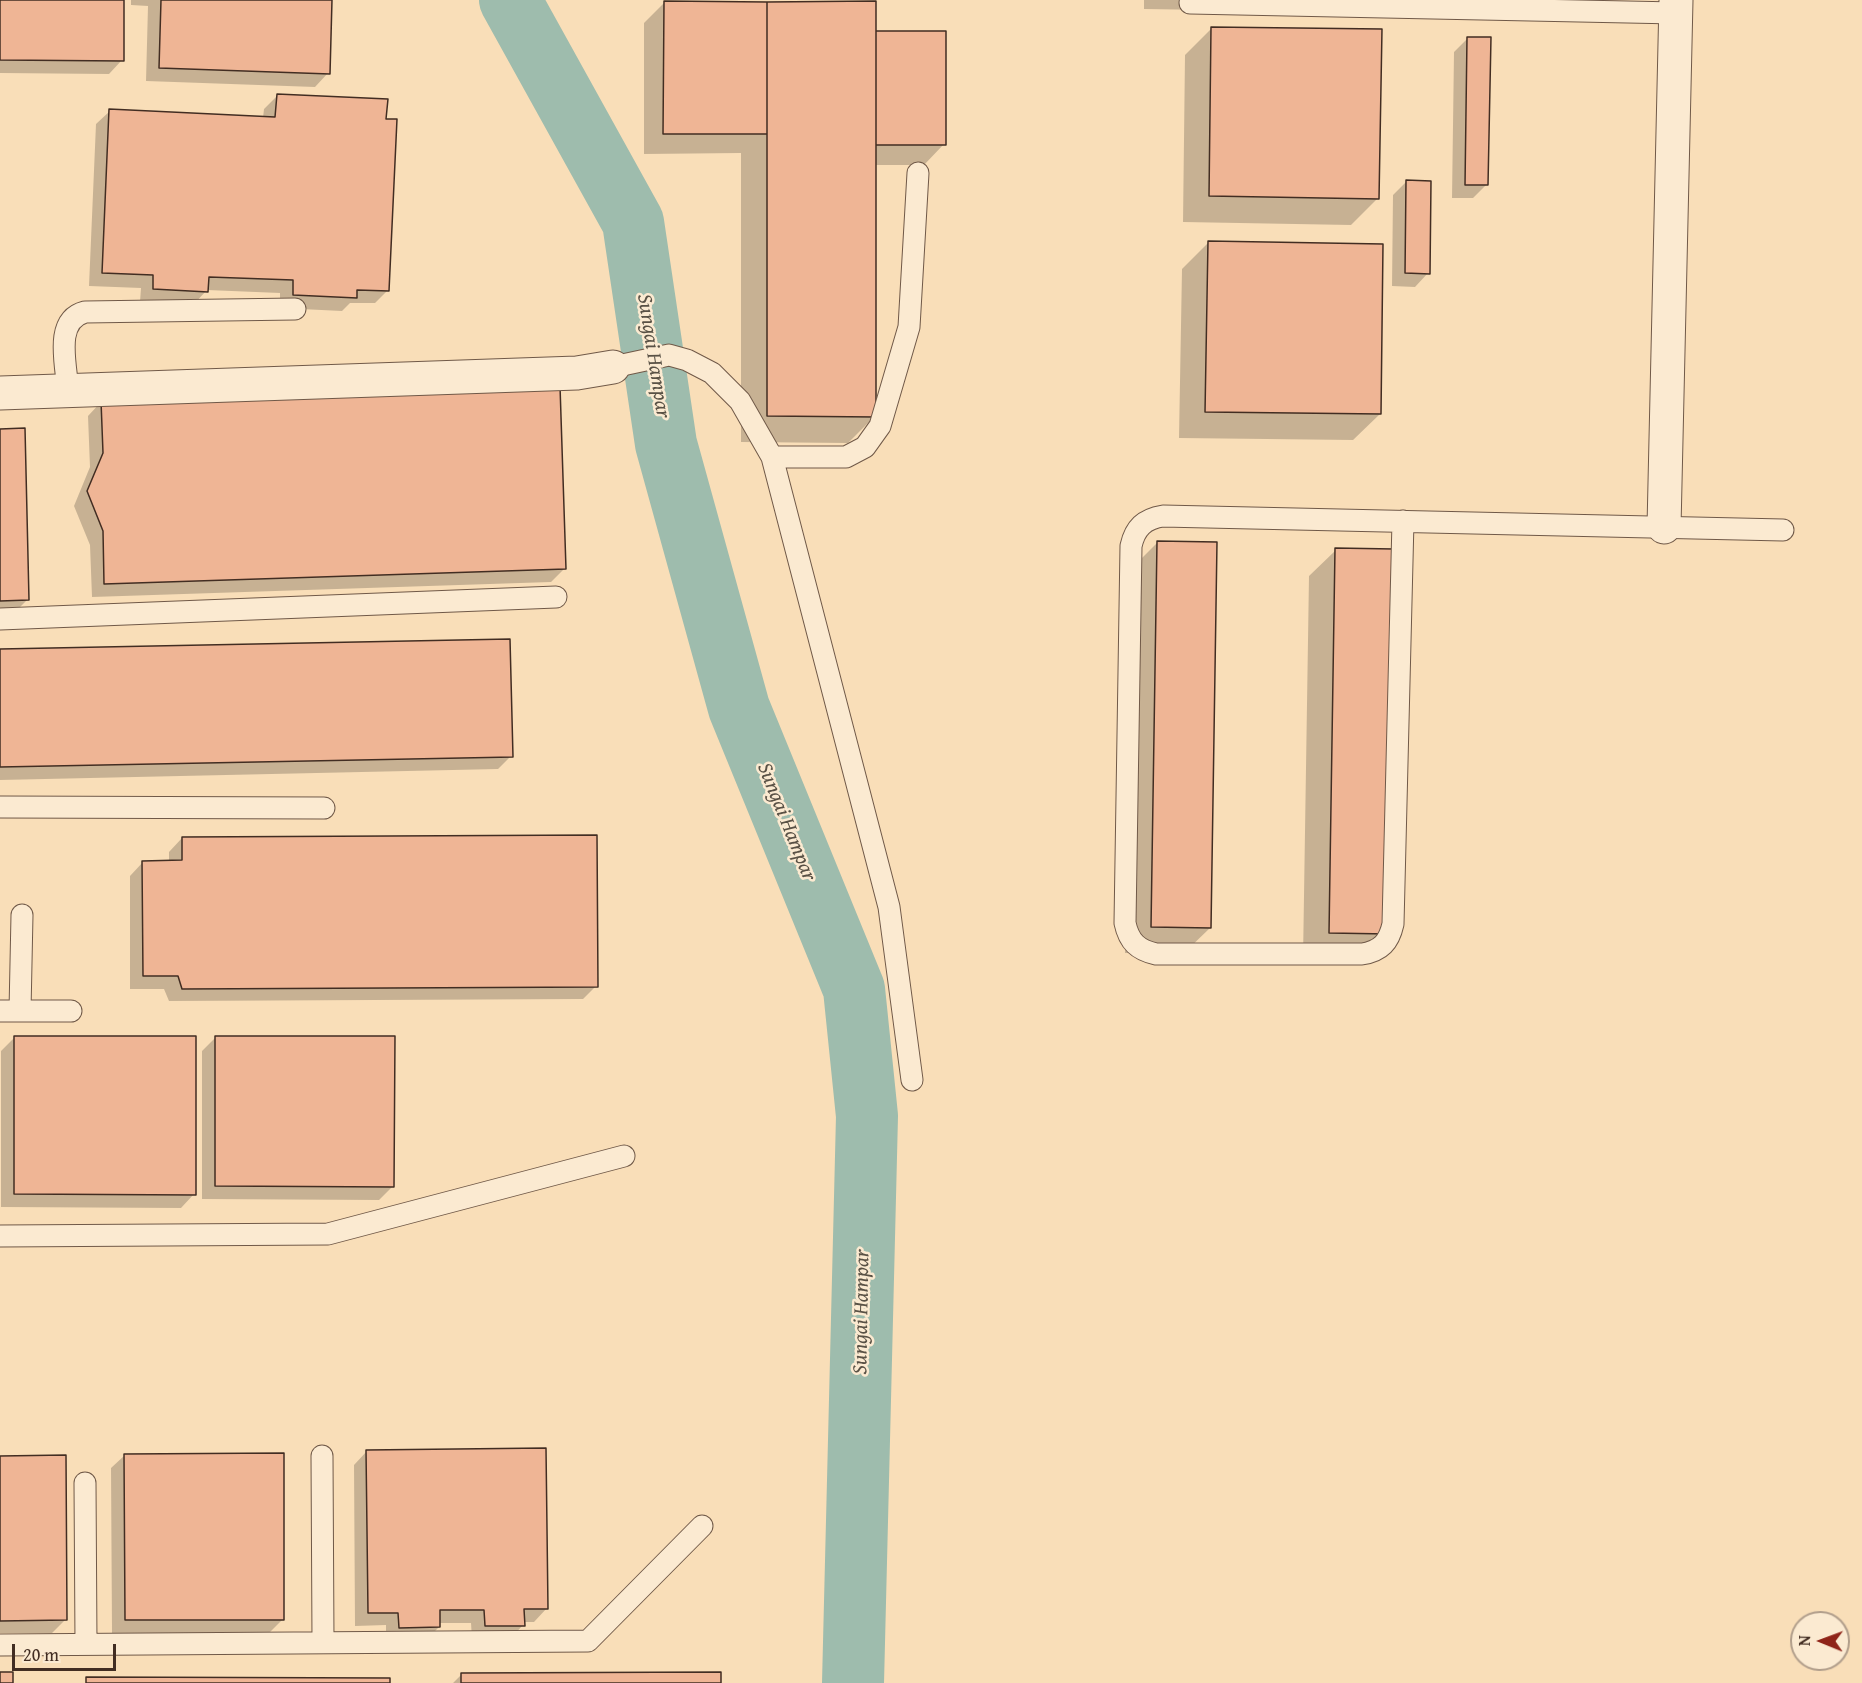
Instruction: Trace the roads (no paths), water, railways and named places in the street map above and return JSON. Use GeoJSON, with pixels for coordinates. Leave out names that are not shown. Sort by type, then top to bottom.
{"type":"FeatureCollection","features":[{"type":"Feature","properties":{"kind":"street"},"geometry":{"type":"LineString","coordinates":[[1664,527],[1676,6]]}},
{"type":"Feature","properties":{"kind":"street"},"geometry":{"type":"LineString","coordinates":[[0,393],[577,373],[613,367]]}},
{"type":"Feature","properties":{"kind":"lane"},"geometry":{"type":"LineString","coordinates":[[1190,3],[1676,6]]}},
{"type":"Feature","properties":{"kind":"lane"},"geometry":{"type":"LineString","coordinates":[[772,457],[846,458],[865,447],[880,426],[909,327],[918,173]]}},
{"type":"Feature","properties":{"kind":"lane"},"geometry":{"type":"LineString","coordinates":[[68,390],[65,333],[67,322],[75,315],[85,312],[295,309]]}},
{"type":"Feature","properties":{"kind":"lane"},"geometry":{"type":"LineString","coordinates":[[613,367],[669,356],[687,360],[712,374],[740,401],[772,457],[889,907],[912,1080]]}},
{"type":"Feature","properties":{"kind":"lane"},"geometry":{"type":"LineString","coordinates":[[1403,521],[1391,935],[1379,948],[1362,954],[1156,954],[1144,952],[1134,945],[1125,923],[1131,546],[1134,534],[1146,521],[1163,516],[1403,521],[1783,530]]}},
{"type":"Feature","properties":{"kind":"lane"},"geometry":{"type":"LineString","coordinates":[[0,619],[556,597]]}},
{"type":"Feature","properties":{"kind":"lane"},"geometry":{"type":"LineString","coordinates":[[0,807],[324,808]]}},
{"type":"Feature","properties":{"kind":"lane"},"geometry":{"type":"LineString","coordinates":[[22,915],[10,1011],[70,1011]]}},
{"type":"Feature","properties":{"kind":"lane"},"geometry":{"type":"LineString","coordinates":[[0,1236],[328,1234],[624,1156]]}},
{"type":"Feature","properties":{"kind":"lane"},"geometry":{"type":"LineString","coordinates":[[322,1456],[323,1641]]}},
{"type":"Feature","properties":{"kind":"lane"},"geometry":{"type":"LineString","coordinates":[[85,1483],[86,1644]]}},
{"type":"Feature","properties":{"kind":"lane"},"geometry":{"type":"LineString","coordinates":[[0,1645],[323,1641],[588,1641],[702,1526]]}},
{"type":"Feature","properties":{"kind":"waterway","name":"Sungai Hampar"},"geometry":{"type":"LineString","coordinates":[[510,0],[633,222],[666,444],[739,708],[854,989],[867,1116],[853,1683]]}}]}
